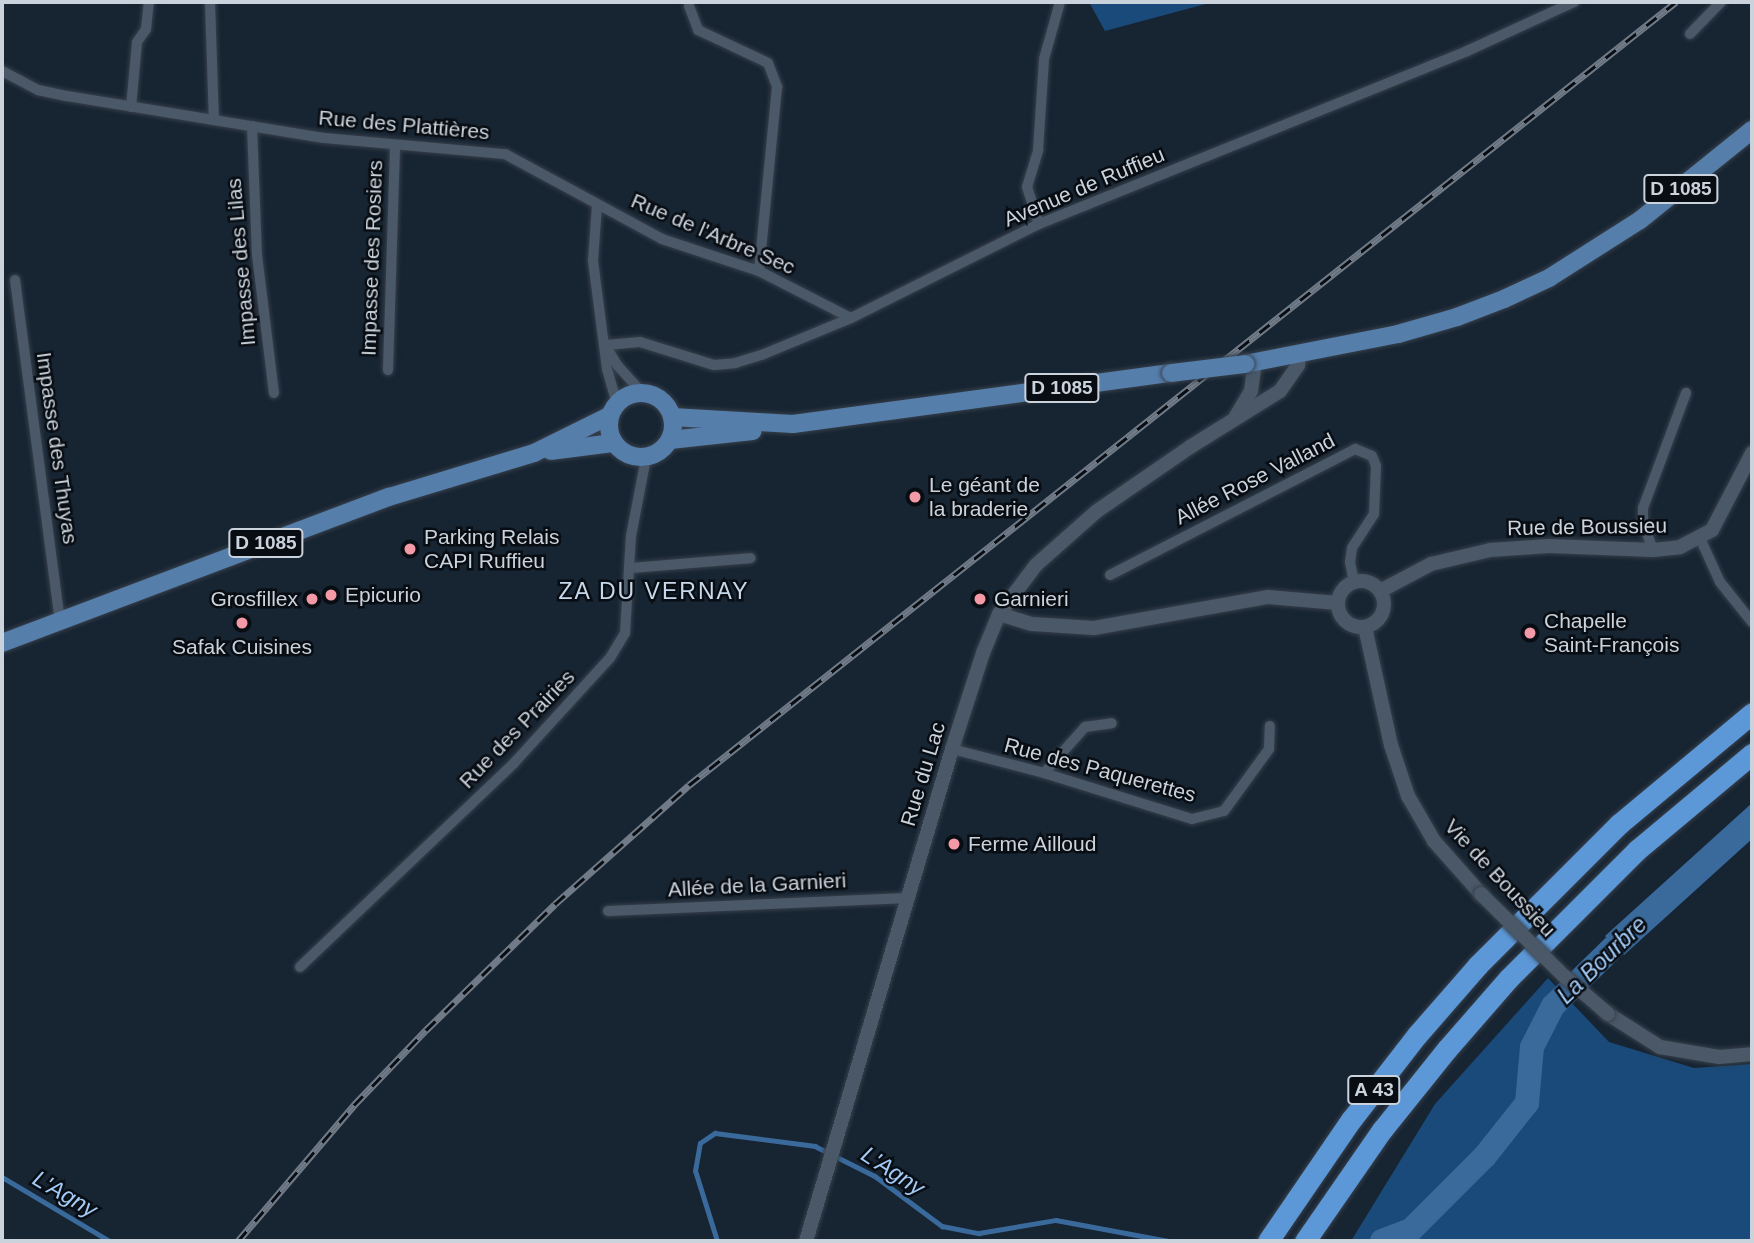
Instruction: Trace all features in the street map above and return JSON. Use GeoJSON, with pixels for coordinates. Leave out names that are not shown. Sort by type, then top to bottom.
{"type":"FeatureCollection","features":[{"type":"Feature","properties":{"kind":"highway","name":"A 43"},"geometry":{"type":"LineString","coordinates":[[1268,1241],[1351,1120],[1417,1035],[1478,965],[1619,824],[1752,713]]}},
{"type":"Feature","properties":{"kind":"highway","name":"A 43"},"geometry":{"type":"LineString","coordinates":[[1305,1241],[1382,1130],[1509,978],[1637,850],[1752,754]]}},
{"type":"Feature","properties":{"kind":"main road","name":"D 1085"},"geometry":{"type":"LineString","coordinates":[[670,440],[1250,364],[1398,334],[1457,317],[1549,278],[1640,220],[1752,130]]}},
{"type":"Feature","properties":{"kind":"main road"},"geometry":{"type":"LineString","coordinates":[[642,393],[655,396],[666,405],[672,417],[670,440],[655,454],[646,458],[622,452],[613,443],[608,430],[613,409],[628,395],[642,393]]}},
{"type":"Feature","properties":{"kind":"main road","name":"D 1085"},"geometry":{"type":"LineString","coordinates":[[534,453],[613,409]]}},
{"type":"Feature","properties":{"kind":"main road","name":"D 1085"},"geometry":{"type":"LineString","coordinates":[[672,417],[793,424]]}},
{"type":"Feature","properties":{"kind":"main road","name":"D 1085"},"geometry":{"type":"LineString","coordinates":[[2,642],[389,497],[534,453],[613,443]]}},
{"type":"Feature","properties":{"kind":"street"},"geometry":{"type":"LineString","coordinates":[[131,107],[136,42],[146,29],[149,2]]}},
{"type":"Feature","properties":{"kind":"street"},"geometry":{"type":"LineString","coordinates":[[210,2],[214,120]]}},
{"type":"Feature","properties":{"kind":"street"},"geometry":{"type":"LineString","coordinates":[[1039,224],[1027,187],[1038,150],[1044,59],[1060,2]]}},
{"type":"Feature","properties":{"kind":"street","name":"Avenue de Ruffieu"},"geometry":{"type":"LineString","coordinates":[[606,345],[640,342],[714,365],[735,363],[851,318],[1039,224],[1467,51],[1574,2]]}},
{"type":"Feature","properties":{"kind":"street"},"geometry":{"type":"LineString","coordinates":[[1690,34],[1721,2]]}},
{"type":"Feature","properties":{"kind":"street"},"geometry":{"type":"LineString","coordinates":[[690,6],[698,30],[768,62],[777,87],[759,271]]}},
{"type":"Feature","properties":{"kind":"street","name":"Rue des Plattières"},"geometry":{"type":"LineString","coordinates":[[2,71],[38,90],[131,107],[395,147],[505,154],[597,205]]}},
{"type":"Feature","properties":{"kind":"street","name":"Impasse des Lilas"},"geometry":{"type":"LineString","coordinates":[[252,126],[257,255],[274,393]]}},
{"type":"Feature","properties":{"kind":"street","name":"Impasse des Rosiers"},"geometry":{"type":"LineString","coordinates":[[388,370],[395,147]]}},
{"type":"Feature","properties":{"kind":"street"},"geometry":{"type":"LineString","coordinates":[[597,205],[593,261],[613,409]]}},
{"type":"Feature","properties":{"kind":"street","name":"Rue de l'Arbre Sec"},"geometry":{"type":"LineString","coordinates":[[597,205],[662,239],[759,271],[851,318]]}},
{"type":"Feature","properties":{"kind":"street","name":"Impasse des Thuyas"},"geometry":{"type":"LineString","coordinates":[[15,280],[60,620]]}},
{"type":"Feature","properties":{"kind":"street"},"geometry":{"type":"LineString","coordinates":[[606,345],[618,366],[642,393]]}},
{"type":"Feature","properties":{"kind":"street","name":"Rue du Lac"},"geometry":{"type":"LineString","coordinates":[[806,1241],[826,1165],[951,749],[999,614],[1036,565],[1097,510],[1280,391],[1298,365],[1298,356]]}},
{"type":"Feature","properties":{"kind":"street","name":"Rue du Lac"},"geometry":{"type":"LineString","coordinates":[[1233,421],[1251,391],[1250,364]]}},
{"type":"Feature","properties":{"kind":"street"},"geometry":{"type":"LineString","coordinates":[[1653,550],[1643,522],[1643,508],[1686,393]]}},
{"type":"Feature","properties":{"kind":"street","name":"Allée Rose Valland"},"geometry":{"type":"LineString","coordinates":[[1110,575],[1355,449],[1372,456],[1376,466],[1374,514],[1352,548],[1350,562],[1354,582]]}},
{"type":"Feature","properties":{"kind":"street"},"geometry":{"type":"LineString","coordinates":[[1752,453],[1712,530],[1700,538],[1720,582],[1752,622]]}},
{"type":"Feature","properties":{"kind":"street","name":"Rue des Prairies"},"geometry":{"type":"LineString","coordinates":[[300,967],[514,763],[601,671],[625,633],[631,536],[646,458]]}},
{"type":"Feature","properties":{"kind":"street","name":"Rue de Boussieu"},"geometry":{"type":"LineString","coordinates":[[1380,591],[1431,564],[1490,550],[1549,546],[1653,550],[1680,547],[1700,538]]}},
{"type":"Feature","properties":{"kind":"street"},"geometry":{"type":"LineString","coordinates":[[631,568],[751,558]]}},
{"type":"Feature","properties":{"kind":"street"},"geometry":{"type":"LineString","coordinates":[[1354,582],[1366,582],[1380,591],[1383,600],[1380,617],[1365,627],[1356,627],[1343,619],[1338,603],[1344,588],[1354,582]]}},
{"type":"Feature","properties":{"kind":"street"},"geometry":{"type":"LineString","coordinates":[[999,614],[1032,624],[1094,628],[1268,597],[1338,603]]}},
{"type":"Feature","properties":{"kind":"street","name":"Vie de Boussieu"},"geometry":{"type":"LineString","coordinates":[[1365,627],[1391,745],[1408,796],[1434,841],[1482,894],[1564,976],[1608,1014],[1660,1048],[1719,1057],[1752,1054]]}},
{"type":"Feature","properties":{"kind":"street"},"geometry":{"type":"LineString","coordinates":[[1044,773],[1085,727],[1112,723]]}},
{"type":"Feature","properties":{"kind":"street","name":"Rue des Paquerettes"},"geometry":{"type":"LineString","coordinates":[[951,749],[1044,773],[1192,819],[1224,811],[1269,749],[1270,726]]}},
{"type":"Feature","properties":{"kind":"street","name":"Allée de la Garnieri"},"geometry":{"type":"LineString","coordinates":[[608,911],[908,898]]}},
{"type":"Feature","properties":{"kind":"shaded area"},"geometry":{"type":"Polygon","coordinates":[[[1089,2],[1213,2],[1105,31],[1089,2]]]}},
{"type":"Feature","properties":{"kind":"shaded area"},"geometry":{"type":"Polygon","coordinates":[[[1752,803],[1752,839],[1624,955],[1605,936],[1752,803]]]}},
{"type":"Feature","properties":{"kind":"shaded area"},"geometry":{"type":"Polygon","coordinates":[[[1548,978],[1609,1042],[1694,1068],[1752,1064],[1752,1241],[1351,1241],[1435,1104],[1548,978]]]}},
{"type":"Feature","properties":{"kind":"waterway","name":"La Bourbre"},"geometry":{"type":"LineString","coordinates":[[1382,1241],[1411,1230],[1485,1156],[1527,1103],[1532,1047],[1553,1006],[1639,922]]}},
{"type":"Feature","properties":{"kind":"waterway","name":"L'Agny"},"geometry":{"type":"LineString","coordinates":[[717,1241],[695,1171],[700,1143],[715,1133],[815,1146],[875,1176],[942,1226],[979,1233],[1056,1220],[1168,1241]]}},
{"type":"Feature","properties":{"kind":"waterway","name":"L'Agny"},"geometry":{"type":"LineString","coordinates":[[2,1177],[110,1241]]}},
{"type":"Feature","properties":{"kind":"railway"},"geometry":{"type":"LineString","coordinates":[[238,1241],[354,1105],[426,1030],[555,904],[689,785],[1676,2]]}},
{"type":"Feature","properties":{"kind":"place","name":"Le géant de la braderie"},"geometry":{"type":"Point","coordinates":[915,497]}},
{"type":"Feature","properties":{"kind":"place","name":"Parking Relais CAPI Ruffieu"},"geometry":{"type":"Point","coordinates":[410,549]}},
{"type":"Feature","properties":{"kind":"place","name":"Epicurio"},"geometry":{"type":"Point","coordinates":[331,595]}},
{"type":"Feature","properties":{"kind":"place","name":"Grosfillex"},"geometry":{"type":"Point","coordinates":[312,599]}},
{"type":"Feature","properties":{"kind":"place","name":"Garnieri"},"geometry":{"type":"Point","coordinates":[980,599]}},
{"type":"Feature","properties":{"kind":"place","name":"Safak Cuisines"},"geometry":{"type":"Point","coordinates":[242,623]}},
{"type":"Feature","properties":{"kind":"place","name":"Chapelle Saint-François"},"geometry":{"type":"Point","coordinates":[1530,633]}},
{"type":"Feature","properties":{"kind":"place","name":"Ferme Ailloud"},"geometry":{"type":"Point","coordinates":[954,844]}},
{"type":"Feature","properties":{"kind":"district","name":"ZA DU VERNAY"},"geometry":{"type":"Point","coordinates":[654,591]}}]}
